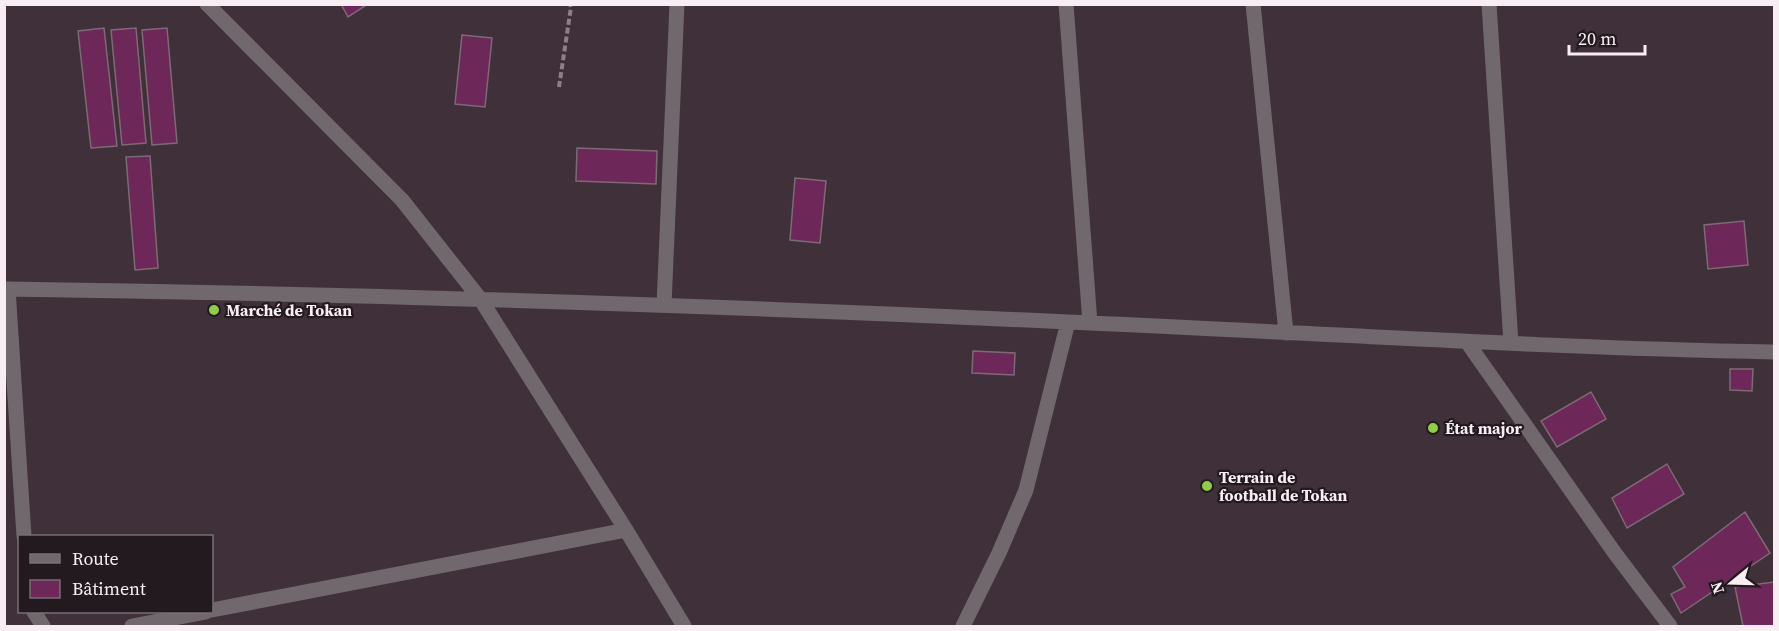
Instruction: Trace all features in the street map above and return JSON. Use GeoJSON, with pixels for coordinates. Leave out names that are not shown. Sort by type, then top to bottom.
{"type":"FeatureCollection","features":[{"type":"Feature","properties":{"kind":"street"},"geometry":{"type":"LineString","coordinates":[[207,4],[402,200],[481,300],[626,530],[684,627]]}},
{"type":"Feature","properties":{"kind":"street"},"geometry":{"type":"LineString","coordinates":[[664,305],[677,4]]}},
{"type":"Feature","properties":{"kind":"street"},"geometry":{"type":"LineString","coordinates":[[1066,4],[1090,322]]}},
{"type":"Feature","properties":{"kind":"street"},"geometry":{"type":"LineString","coordinates":[[1253,4],[1286,333]]}},
{"type":"Feature","properties":{"kind":"street"},"geometry":{"type":"LineString","coordinates":[[1489,4],[1511,343]]}},
{"type":"Feature","properties":{"kind":"street"},"geometry":{"type":"LineString","coordinates":[[24,535],[6,289],[664,305],[1090,322],[1643,350],[1774,352]]}},
{"type":"Feature","properties":{"kind":"street"},"geometry":{"type":"LineString","coordinates":[[963,627],[1026,490],[1068,322]]}},
{"type":"Feature","properties":{"kind":"street"},"geometry":{"type":"LineString","coordinates":[[1467,342],[1607,542],[1670,627]]}},
{"type":"Feature","properties":{"kind":"street"},"geometry":{"type":"LineString","coordinates":[[213,610],[626,530]]}},
{"type":"Feature","properties":{"kind":"street"},"geometry":{"type":"LineString","coordinates":[[35,613],[43,627]]}},
{"type":"Feature","properties":{"kind":"street"},"geometry":{"type":"LineString","coordinates":[[132,627],[173,622],[203,613]]}},
{"type":"Feature","properties":{"kind":"path"},"geometry":{"type":"LineString","coordinates":[[559,87],[570,4]]}},
{"type":"Feature","properties":{"kind":"building"},"geometry":{"type":"Polygon","coordinates":[[[341,4],[368,4],[348,17],[341,4]]]}},
{"type":"Feature","properties":{"kind":"building"},"geometry":{"type":"Polygon","coordinates":[[[104,28],[117,146],[91,148],[78,31],[104,28]]]}},
{"type":"Feature","properties":{"kind":"building"},"geometry":{"type":"Polygon","coordinates":[[[136,28],[146,143],[122,145],[111,30],[136,28]]]}},
{"type":"Feature","properties":{"kind":"building"},"geometry":{"type":"Polygon","coordinates":[[[167,28],[177,143],[152,145],[142,30],[167,28]]]}},
{"type":"Feature","properties":{"kind":"building"},"geometry":{"type":"Polygon","coordinates":[[[462,35],[492,38],[485,107],[455,104],[462,35]]]}},
{"type":"Feature","properties":{"kind":"building"},"geometry":{"type":"Polygon","coordinates":[[[577,148],[657,151],[656,184],[576,181],[577,148]]]}},
{"type":"Feature","properties":{"kind":"building"},"geometry":{"type":"Polygon","coordinates":[[[150,156],[158,268],[135,270],[126,157],[150,156]]]}},
{"type":"Feature","properties":{"kind":"building"},"geometry":{"type":"Polygon","coordinates":[[[795,178],[826,181],[820,243],[790,240],[795,178]]]}},
{"type":"Feature","properties":{"kind":"building"},"geometry":{"type":"Polygon","coordinates":[[[1744,221],[1748,265],[1708,269],[1704,225],[1744,221]]]}},
{"type":"Feature","properties":{"kind":"building"},"geometry":{"type":"Polygon","coordinates":[[[973,351],[1015,353],[1014,375],[972,373],[973,351]]]}},
{"type":"Feature","properties":{"kind":"building"},"geometry":{"type":"Polygon","coordinates":[[[1730,369],[1753,369],[1752,391],[1730,390],[1730,369]]]}},
{"type":"Feature","properties":{"kind":"building"},"geometry":{"type":"Polygon","coordinates":[[[1591,392],[1606,419],[1557,447],[1541,421],[1591,392]]]}},
{"type":"Feature","properties":{"kind":"building"},"geometry":{"type":"Polygon","coordinates":[[[1667,464],[1684,494],[1627,528],[1612,498],[1667,464]]]}},
{"type":"Feature","properties":{"kind":"building"},"geometry":{"type":"Polygon","coordinates":[[[1745,512],[1770,553],[1681,613],[1671,594],[1685,587],[1673,567],[1745,512]]]}},
{"type":"Feature","properties":{"kind":"building"},"geometry":{"type":"Polygon","coordinates":[[[1774,582],[1774,626],[1743,626],[1735,587],[1774,582]]]}},
{"type":"Feature","properties":{"kind":"place","name":"Marché de Tokan"},"geometry":{"type":"Point","coordinates":[214,310]}},
{"type":"Feature","properties":{"kind":"place","name":"État major"},"geometry":{"type":"Point","coordinates":[1433,428]}},
{"type":"Feature","properties":{"kind":"place","name":"Terrain de football de Tokan"},"geometry":{"type":"Point","coordinates":[1207,486]}}]}
